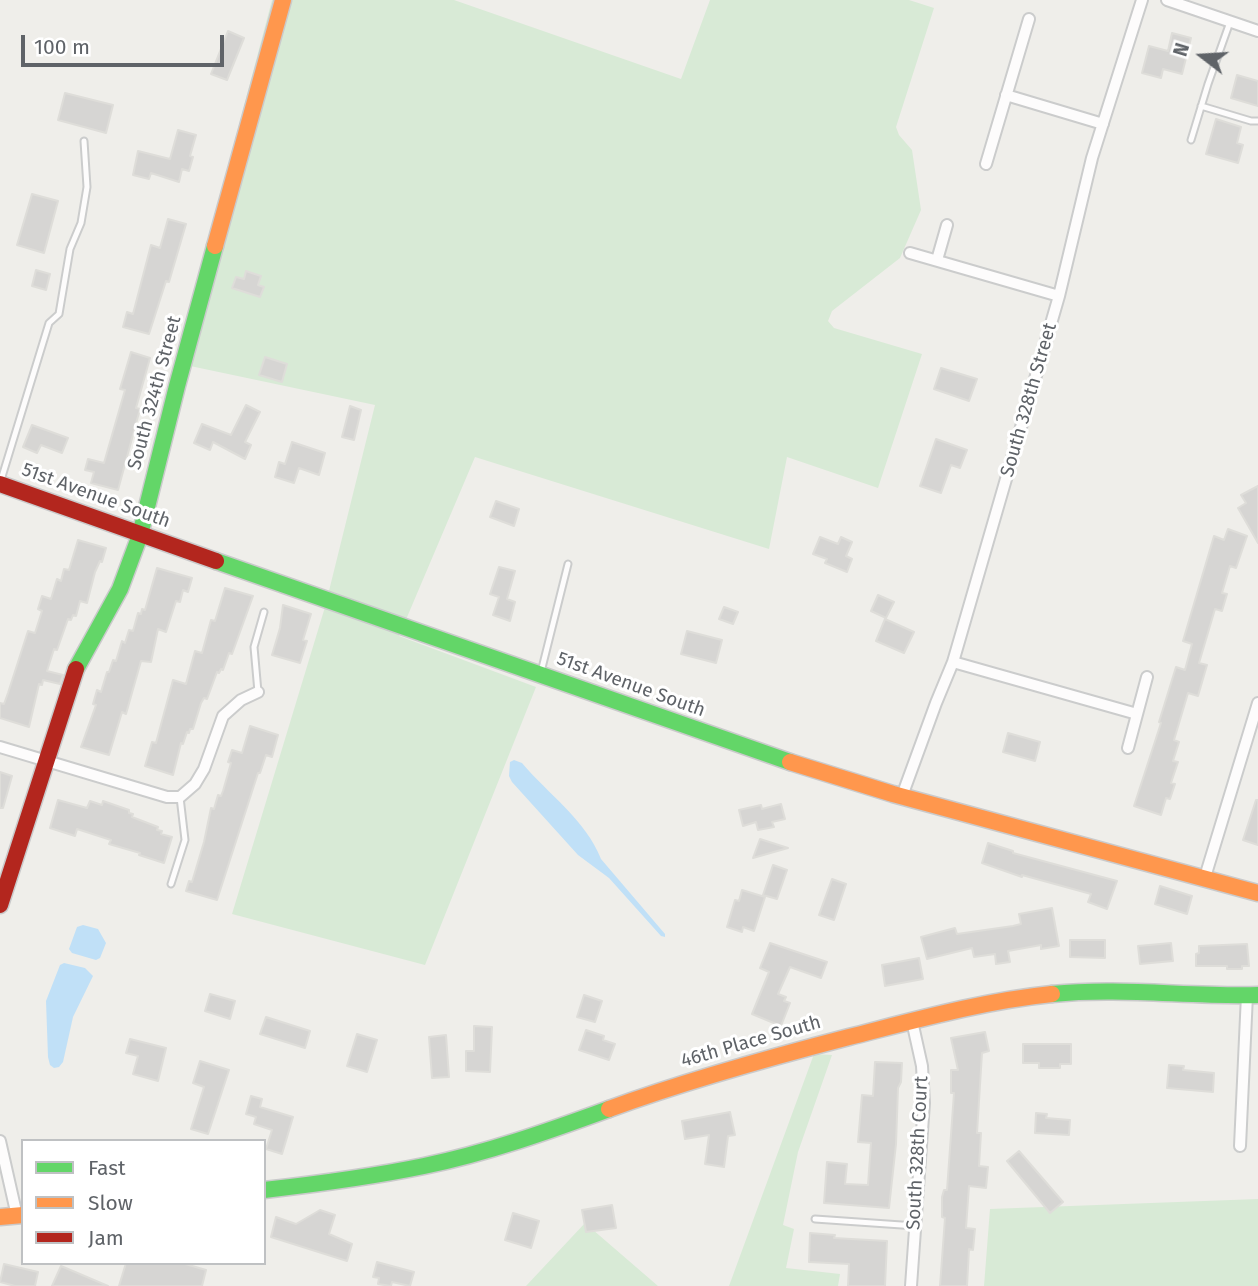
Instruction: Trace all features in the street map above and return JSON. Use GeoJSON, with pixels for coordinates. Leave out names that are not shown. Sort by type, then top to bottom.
{"type":"FeatureCollection","features":[{"type":"Feature","properties":{"kind":"street","name":"South 324th Street"},"geometry":{"type":"LineString","coordinates":[[0,905],[75,671],[120,589],[140,535],[181,373],[283,0]]}},
{"type":"Feature","properties":{"kind":"street","name":"South 328th Street"},"geometry":{"type":"LineString","coordinates":[[902,796],[953,662],[1059,296],[1092,158],[1142,0]]}},
{"type":"Feature","properties":{"kind":"street"},"geometry":{"type":"LineString","coordinates":[[1167,0],[1258,31]]}},
{"type":"Feature","properties":{"kind":"street"},"geometry":{"type":"LineString","coordinates":[[986,164],[1029,19]]}},
{"type":"Feature","properties":{"kind":"street"},"geometry":{"type":"LineString","coordinates":[[1006,95],[1103,124]]}},
{"type":"Feature","properties":{"kind":"street"},"geometry":{"type":"LineString","coordinates":[[937,260],[947,225]]}},
{"type":"Feature","properties":{"kind":"street"},"geometry":{"type":"LineString","coordinates":[[910,253],[1059,296]]}},
{"type":"Feature","properties":{"kind":"street","name":"51st Avenue South"},"geometry":{"type":"LineString","coordinates":[[0,484],[750,750],[902,796],[1258,893]]}},
{"type":"Feature","properties":{"kind":"street"},"geometry":{"type":"LineString","coordinates":[[953,662],[1137,714]]}},
{"type":"Feature","properties":{"kind":"street"},"geometry":{"type":"LineString","coordinates":[[1128,748],[1147,677]]}},
{"type":"Feature","properties":{"kind":"street"},"geometry":{"type":"LineString","coordinates":[[0,747],[167,797],[180,797],[195,784],[204,769],[223,716],[241,700],[257,692]]}},
{"type":"Feature","properties":{"kind":"street"},"geometry":{"type":"LineString","coordinates":[[1205,877],[1258,703]]}},
{"type":"Feature","properties":{"kind":"street","name":"46th Place South"},"geometry":{"type":"LineString","coordinates":[[266,1190],[318,1185],[425,1166],[541,1134],[687,1082],[957,1009],[1030,996],[1088,990],[1253,995]]}},
{"type":"Feature","properties":{"kind":"street"},"geometry":{"type":"LineString","coordinates":[[1240,1146],[1253,995]]}},
{"type":"Feature","properties":{"kind":"street","name":"South 328th Court"},"geometry":{"type":"LineString","coordinates":[[911,1286],[924,1084],[920,1050],[912,1021]]}},
{"type":"Feature","properties":{"kind":"street"},"geometry":{"type":"LineString","coordinates":[[0,1141],[20,1215],[0,1217]]}},
{"type":"Feature","properties":{"kind":"lane"},"geometry":{"type":"LineString","coordinates":[[1191,140],[1230,22]]}},
{"type":"Feature","properties":{"kind":"lane"},"geometry":{"type":"LineString","coordinates":[[1201,106],[1258,121]]}},
{"type":"Feature","properties":{"kind":"lane"},"geometry":{"type":"LineString","coordinates":[[0,484],[49,323],[60,314],[70,249],[81,223],[87,187],[84,141]]}},
{"type":"Feature","properties":{"kind":"lane"},"geometry":{"type":"LineString","coordinates":[[540,675],[568,564]]}},
{"type":"Feature","properties":{"kind":"lane"},"geometry":{"type":"LineString","coordinates":[[257,692],[254,647],[264,612]]}},
{"type":"Feature","properties":{"kind":"lane"},"geometry":{"type":"LineString","coordinates":[[171,884],[185,840],[180,797]]}},
{"type":"Feature","properties":{"kind":"lane"},"geometry":{"type":"LineString","coordinates":[[815,1219],[916,1226]]}},
{"type":"Feature","properties":{"kind":"green space"},"geometry":{"type":"Polygon","coordinates":[[[272,0],[454,0],[681,79],[710,0],[909,0],[934,8],[896,127],[899,135],[912,150],[921,210],[900,258],[832,311],[828,321],[834,328],[922,354],[878,488],[787,457],[769,549],[475,457],[399,636],[536,687],[425,965],[232,914],[325,607],[375,405],[176,363],[272,0]]]}},
{"type":"Feature","properties":{"kind":"green space"},"geometry":{"type":"Polygon","coordinates":[[[814,1054],[832,1055],[798,1152],[783,1225],[794,1229],[786,1268],[840,1274],[838,1286],[729,1286],[814,1054]]]}},
{"type":"Feature","properties":{"kind":"green space"},"geometry":{"type":"Polygon","coordinates":[[[1258,1199],[1258,1286],[984,1286],[990,1209],[1258,1199]]]}},
{"type":"Feature","properties":{"kind":"green space"},"geometry":{"type":"Polygon","coordinates":[[[585,1223],[658,1286],[526,1286],[585,1223]]]}},
{"type":"Feature","properties":{"kind":"water"},"geometry":{"type":"Polygon","coordinates":[[[514,760],[522,763],[576,820],[601,859],[665,937],[661,936],[609,878],[578,855],[512,782],[509,776],[510,762],[514,760]]]}},
{"type":"Feature","properties":{"kind":"water"},"geometry":{"type":"Polygon","coordinates":[[[83,925],[98,929],[106,943],[100,958],[96,960],[72,953],[69,949],[77,927],[83,925]]]}},
{"type":"Feature","properties":{"kind":"water"},"geometry":{"type":"Polygon","coordinates":[[[64,963],[85,968],[93,976],[73,1017],[63,1062],[54,1068],[48,1057],[46,1001],[60,965],[64,963]]]}},
{"type":"Feature","properties":{"kind":"building"},"geometry":{"type":"Polygon","coordinates":[[[228,31],[244,38],[227,80],[211,74],[228,31]]]}},
{"type":"Feature","properties":{"kind":"building"},"geometry":{"type":"Polygon","coordinates":[[[1172,33],[1191,38],[1182,74],[1163,69],[1161,78],[1142,73],[1149,46],[1168,51],[1172,33]]]}},
{"type":"Feature","properties":{"kind":"building"},"geometry":{"type":"Polygon","coordinates":[[[1237,75],[1258,81],[1258,106],[1231,98],[1237,75]]]}},
{"type":"Feature","properties":{"kind":"building"},"geometry":{"type":"Polygon","coordinates":[[[65,93],[113,105],[106,133],[58,120],[65,93]]]}},
{"type":"Feature","properties":{"kind":"building"},"geometry":{"type":"Polygon","coordinates":[[[1216,119],[1241,127],[1237,143],[1243,145],[1238,163],[1206,154],[1216,119]]]}},
{"type":"Feature","properties":{"kind":"building"},"geometry":{"type":"Polygon","coordinates":[[[178,130],[196,135],[189,171],[182,169],[179,182],[151,173],[149,179],[133,175],[138,151],[170,159],[178,130]]]}},
{"type":"Feature","properties":{"kind":"building"},"geometry":{"type":"Polygon","coordinates":[[[32,194],[58,201],[44,253],[17,245],[32,194]]]}},
{"type":"Feature","properties":{"kind":"building"},"geometry":{"type":"Polygon","coordinates":[[[168,219],[186,224],[169,282],[166,281],[149,334],[123,327],[127,312],[133,314],[151,245],[160,248],[168,219]]]}},
{"type":"Feature","properties":{"kind":"building"},"geometry":{"type":"Polygon","coordinates":[[[36,270],[50,274],[46,290],[32,286],[36,270]]]}},
{"type":"Feature","properties":{"kind":"building"},"geometry":{"type":"Polygon","coordinates":[[[246,271],[261,276],[258,285],[264,287],[260,297],[232,288],[236,277],[244,279],[246,271]]]}},
{"type":"Feature","properties":{"kind":"building"},"geometry":{"type":"Polygon","coordinates":[[[131,352],[150,358],[136,408],[140,409],[118,490],[91,483],[94,472],[85,470],[88,459],[104,463],[125,390],[120,389],[131,352]]]}},
{"type":"Feature","properties":{"kind":"building"},"geometry":{"type":"Polygon","coordinates":[[[265,357],[287,364],[282,382],[259,375],[265,357]]]}},
{"type":"Feature","properties":{"kind":"building"},"geometry":{"type":"Polygon","coordinates":[[[941,368],[977,379],[969,401],[934,389],[941,368]]]}},
{"type":"Feature","properties":{"kind":"building"},"geometry":{"type":"Polygon","coordinates":[[[246,405],[260,412],[245,442],[251,445],[245,459],[213,442],[210,450],[194,443],[202,424],[231,435],[246,405]]]}},
{"type":"Feature","properties":{"kind":"building"},"geometry":{"type":"Polygon","coordinates":[[[350,406],[361,410],[354,440],[342,437],[350,406]]]}},
{"type":"Feature","properties":{"kind":"building"},"geometry":{"type":"Polygon","coordinates":[[[32,425],[68,438],[62,453],[41,445],[37,453],[23,447],[32,425]]]}},
{"type":"Feature","properties":{"kind":"building"},"geometry":{"type":"Polygon","coordinates":[[[936,439],[967,450],[960,468],[951,465],[941,493],[920,486],[936,439]]]}},
{"type":"Feature","properties":{"kind":"building"},"geometry":{"type":"Polygon","coordinates":[[[292,442],[325,453],[319,475],[299,468],[294,483],[275,477],[279,462],[285,464],[292,442]]]}},
{"type":"Feature","properties":{"kind":"building"},"geometry":{"type":"Polygon","coordinates":[[[1258,486],[1258,543],[1238,508],[1246,503],[1241,495],[1258,486]]]}},
{"type":"Feature","properties":{"kind":"building"},"geometry":{"type":"Polygon","coordinates":[[[496,501],[519,509],[514,526],[490,517],[496,501]]]}},
{"type":"Feature","properties":{"kind":"building"},"geometry":{"type":"Polygon","coordinates":[[[1228,529],[1247,536],[1236,568],[1230,566],[1222,593],[1227,594],[1222,611],[1215,609],[1199,663],[1207,665],[1198,696],[1188,693],[1174,740],[1179,742],[1173,761],[1178,762],[1171,783],[1175,784],[1170,799],[1166,798],[1161,815],[1134,806],[1176,667],[1185,670],[1192,644],[1183,641],[1214,536],[1224,540],[1228,529]]]}},
{"type":"Feature","properties":{"kind":"building"},"geometry":{"type":"Polygon","coordinates":[[[820,537],[838,544],[841,537],[852,542],[846,556],[852,559],[847,572],[825,563],[827,559],[813,554],[820,537]]]}},
{"type":"Feature","properties":{"kind":"building"},"geometry":{"type":"Polygon","coordinates":[[[78,540],[106,548],[102,562],[100,561],[95,572],[87,603],[80,601],[76,616],[68,619],[57,650],[54,649],[47,671],[63,675],[60,684],[43,680],[42,685],[39,684],[29,727],[0,718],[0,703],[4,704],[28,631],[35,633],[42,611],[38,609],[42,596],[51,599],[57,579],[61,581],[64,569],[69,570],[78,540]]]}},
{"type":"Feature","properties":{"kind":"building"},"geometry":{"type":"Polygon","coordinates":[[[499,567],[515,571],[507,599],[515,602],[510,621],[493,615],[499,597],[490,594],[499,567]]]}},
{"type":"Feature","properties":{"kind":"building"},"geometry":{"type":"Polygon","coordinates":[[[157,568],[192,578],[188,592],[183,590],[180,602],[176,601],[166,632],[158,629],[151,662],[141,661],[126,714],[122,712],[109,755],[81,747],[96,705],[93,704],[97,690],[101,692],[122,641],[125,643],[129,630],[133,631],[138,613],[141,614],[142,609],[145,610],[157,568]]]}},
{"type":"Feature","properties":{"kind":"building"},"geometry":{"type":"Polygon","coordinates":[[[225,588],[253,596],[232,654],[229,653],[223,670],[217,672],[207,699],[204,698],[201,703],[193,729],[187,732],[183,744],[181,743],[173,775],[145,766],[152,742],[156,743],[173,680],[186,684],[195,651],[202,653],[211,620],[215,621],[225,588]]]}},
{"type":"Feature","properties":{"kind":"building"},"geometry":{"type":"Polygon","coordinates":[[[878,595],[894,602],[886,618],[871,611],[878,595]]]}},
{"type":"Feature","properties":{"kind":"building"},"geometry":{"type":"Polygon","coordinates":[[[283,605],[311,614],[303,640],[307,641],[300,663],[272,655],[283,605]]]}},
{"type":"Feature","properties":{"kind":"building"},"geometry":{"type":"Polygon","coordinates":[[[724,607],[738,612],[733,624],[719,619],[724,607]]]}},
{"type":"Feature","properties":{"kind":"building"},"geometry":{"type":"Polygon","coordinates":[[[885,619],[914,632],[904,653],[876,641],[885,619]]]}},
{"type":"Feature","properties":{"kind":"building"},"geometry":{"type":"Polygon","coordinates":[[[687,631],[722,640],[716,663],[681,654],[687,631]]]}},
{"type":"Feature","properties":{"kind":"building"},"geometry":{"type":"Polygon","coordinates":[[[250,726],[278,735],[272,757],[266,755],[258,773],[217,900],[186,891],[189,881],[192,882],[211,808],[214,809],[218,795],[221,796],[223,791],[232,750],[242,753],[250,726]]]}},
{"type":"Feature","properties":{"kind":"building"},"geometry":{"type":"Polygon","coordinates":[[[1008,733],[1040,742],[1035,761],[1003,752],[1008,733]]]}},
{"type":"Feature","properties":{"kind":"building"},"geometry":{"type":"Polygon","coordinates":[[[0,772],[12,776],[3,808],[0,808],[0,772]]]}},
{"type":"Feature","properties":{"kind":"building"},"geometry":{"type":"Polygon","coordinates":[[[58,800],[87,808],[90,801],[102,805],[103,801],[129,810],[129,813],[133,814],[132,817],[158,827],[157,830],[162,831],[161,834],[172,837],[164,863],[109,844],[111,840],[77,829],[75,836],[50,828],[58,800]]]}},
{"type":"Feature","properties":{"kind":"building"},"geometry":{"type":"Polygon","coordinates":[[[1258,800],[1258,845],[1243,840],[1258,800]]]}},
{"type":"Feature","properties":{"kind":"building"},"geometry":{"type":"Polygon","coordinates":[[[781,804],[785,819],[772,822],[774,827],[758,830],[756,822],[743,826],[739,810],[761,805],[762,809],[781,804]]]}},
{"type":"Feature","properties":{"kind":"building"},"geometry":{"type":"Polygon","coordinates":[[[760,839],[788,848],[753,858],[760,839]]]}},
{"type":"Feature","properties":{"kind":"building"},"geometry":{"type":"Polygon","coordinates":[[[988,843],[1013,853],[1117,881],[1107,909],[1088,902],[1091,894],[1022,877],[982,863],[988,843]]]}},
{"type":"Feature","properties":{"kind":"building"},"geometry":{"type":"Polygon","coordinates":[[[773,865],[787,870],[777,899],[763,895],[773,865]]]}},
{"type":"Feature","properties":{"kind":"building"},"geometry":{"type":"Polygon","coordinates":[[[832,879],[846,884],[834,920],[819,915],[832,879]]]}},
{"type":"Feature","properties":{"kind":"building"},"geometry":{"type":"Polygon","coordinates":[[[1160,886],[1192,896],[1187,914],[1155,904],[1160,886]]]}},
{"type":"Feature","properties":{"kind":"building"},"geometry":{"type":"Polygon","coordinates":[[[742,890],[765,897],[754,931],[743,927],[742,932],[727,927],[735,900],[739,901],[742,890]]]}},
{"type":"Feature","properties":{"kind":"building"},"geometry":{"type":"Polygon","coordinates":[[[1052,908],[1059,946],[1041,949],[1041,945],[1008,951],[1010,962],[996,964],[995,954],[974,957],[972,948],[927,959],[921,937],[955,928],[957,934],[1013,926],[1021,924],[1019,914],[1052,908]]]}},
{"type":"Feature","properties":{"kind":"building"},"geometry":{"type":"Polygon","coordinates":[[[1070,940],[1105,940],[1105,958],[1070,957],[1070,940]]]}},
{"type":"Feature","properties":{"kind":"building"},"geometry":{"type":"Polygon","coordinates":[[[770,943],[827,962],[821,978],[790,967],[778,994],[786,997],[784,1001],[790,1003],[781,1026],[752,1014],[769,972],[760,968],[770,943]]]}},
{"type":"Feature","properties":{"kind":"building"},"geometry":{"type":"Polygon","coordinates":[[[1171,943],[1173,961],[1140,964],[1138,946],[1171,943]]]}},
{"type":"Feature","properties":{"kind":"building"},"geometry":{"type":"Polygon","coordinates":[[[1247,944],[1249,966],[1227,969],[1227,966],[1196,966],[1199,946],[1247,944]]]}},
{"type":"Feature","properties":{"kind":"building"},"geometry":{"type":"Polygon","coordinates":[[[919,958],[923,979],[885,986],[882,965],[919,958]]]}},
{"type":"Feature","properties":{"kind":"building"},"geometry":{"type":"Polygon","coordinates":[[[210,994],[235,1001],[230,1019],[205,1011],[210,994]]]}},
{"type":"Feature","properties":{"kind":"building"},"geometry":{"type":"Polygon","coordinates":[[[584,995],[602,1001],[595,1022],[577,1017],[584,995]]]}},
{"type":"Feature","properties":{"kind":"building"},"geometry":{"type":"Polygon","coordinates":[[[266,1017],[310,1031],[305,1048],[260,1034],[266,1017]]]}},
{"type":"Feature","properties":{"kind":"building"},"geometry":{"type":"Polygon","coordinates":[[[474,1026],[492,1027],[490,1072],[466,1071],[466,1051],[474,1051],[474,1026]]]}},
{"type":"Feature","properties":{"kind":"building"},"geometry":{"type":"Polygon","coordinates":[[[586,1030],[604,1036],[603,1040],[615,1044],[609,1060],[579,1050],[586,1030]]]}},
{"type":"Feature","properties":{"kind":"building"},"geometry":{"type":"Polygon","coordinates":[[[985,1032],[989,1051],[982,1053],[977,1133],[981,1133],[979,1166],[988,1167],[986,1188],[969,1186],[966,1228],[975,1229],[973,1250],[969,1249],[967,1286],[940,1286],[945,1218],[942,1217],[942,1197],[944,1190],[947,1190],[954,1093],[951,1093],[951,1070],[958,1070],[951,1038],[985,1032]]]}},
{"type":"Feature","properties":{"kind":"building"},"geometry":{"type":"Polygon","coordinates":[[[357,1034],[377,1040],[367,1072],[347,1066],[357,1034]]]}},
{"type":"Feature","properties":{"kind":"building"},"geometry":{"type":"Polygon","coordinates":[[[446,1035],[449,1077],[432,1078],[429,1037],[446,1035]]]}},
{"type":"Feature","properties":{"kind":"building"},"geometry":{"type":"Polygon","coordinates":[[[130,1039],[166,1048],[158,1081],[133,1074],[138,1056],[126,1053],[130,1039]]]}},
{"type":"Feature","properties":{"kind":"building"},"geometry":{"type":"Polygon","coordinates":[[[1023,1044],[1071,1044],[1071,1064],[1060,1064],[1060,1068],[1039,1068],[1039,1063],[1023,1063],[1023,1044]]]}},
{"type":"Feature","properties":{"kind":"building"},"geometry":{"type":"Polygon","coordinates":[[[200,1061],[229,1070],[208,1134],[191,1129],[204,1087],[193,1083],[200,1061]]]}},
{"type":"Feature","properties":{"kind":"building"},"geometry":{"type":"Polygon","coordinates":[[[875,1062],[902,1063],[889,1208],[824,1203],[827,1162],[847,1164],[845,1184],[868,1185],[871,1143],[858,1142],[862,1095],[873,1096],[875,1062]]]}},
{"type":"Feature","properties":{"kind":"building"},"geometry":{"type":"Polygon","coordinates":[[[1169,1065],[1184,1066],[1183,1070],[1214,1073],[1213,1092],[1167,1088],[1169,1065]]]}},
{"type":"Feature","properties":{"kind":"building"},"geometry":{"type":"Polygon","coordinates":[[[251,1096],[262,1099],[260,1107],[293,1117],[282,1154],[266,1149],[272,1130],[254,1124],[256,1117],[246,1114],[251,1096]]]}},
{"type":"Feature","properties":{"kind":"building"},"geometry":{"type":"Polygon","coordinates":[[[730,1112],[735,1135],[728,1136],[724,1167],[705,1164],[709,1135],[685,1139],[682,1121],[730,1112]]]}},
{"type":"Feature","properties":{"kind":"building"},"geometry":{"type":"Polygon","coordinates":[[[1036,1113],[1047,1114],[1046,1118],[1070,1120],[1069,1135],[1035,1133],[1036,1113]]]}},
{"type":"Feature","properties":{"kind":"building"},"geometry":{"type":"Polygon","coordinates":[[[1019,1151],[1063,1202],[1050,1213],[1007,1161],[1019,1151]]]}},
{"type":"Feature","properties":{"kind":"building"},"geometry":{"type":"Polygon","coordinates":[[[612,1205],[616,1228],[586,1232],[582,1210],[612,1205]]]}},
{"type":"Feature","properties":{"kind":"building"},"geometry":{"type":"Polygon","coordinates":[[[320,1210],[335,1215],[329,1234],[352,1244],[347,1261],[271,1237],[276,1217],[296,1224],[320,1210]]]}},
{"type":"Feature","properties":{"kind":"building"},"geometry":{"type":"Polygon","coordinates":[[[513,1213],[539,1221],[531,1248],[505,1240],[513,1213]]]}},
{"type":"Feature","properties":{"kind":"building"},"geometry":{"type":"Polygon","coordinates":[[[810,1233],[835,1235],[834,1238],[887,1241],[885,1286],[848,1286],[849,1264],[809,1262],[810,1233]]]}},
{"type":"Feature","properties":{"kind":"building"},"geometry":{"type":"Polygon","coordinates":[[[377,1262],[414,1272],[410,1286],[392,1282],[391,1286],[378,1284],[379,1278],[373,1277],[377,1262]]]}},
{"type":"Feature","properties":{"kind":"building"},"geometry":{"type":"Polygon","coordinates":[[[4,1264],[38,1272],[35,1286],[15,1286],[0,1282],[4,1264]]]}},
{"type":"Feature","properties":{"kind":"building"},"geometry":{"type":"Polygon","coordinates":[[[125,1265],[189,1265],[206,1270],[202,1286],[119,1286],[125,1265]]]}},
{"type":"Feature","properties":{"kind":"building"},"geometry":{"type":"Polygon","coordinates":[[[61,1266],[108,1286],[52,1286],[61,1266]]]}},
{"type":"Feature","properties":{"kind":"traffic: fast"},"geometry":{"type":"LineString","coordinates":[[76,669],[120,589],[140,535],[215,246]]}},
{"type":"Feature","properties":{"kind":"traffic: fast"},"geometry":{"type":"LineString","coordinates":[[216,561],[790,762]]}},
{"type":"Feature","properties":{"kind":"traffic: fast"},"geometry":{"type":"LineString","coordinates":[[1052,994],[1104,991],[1258,995]]}},
{"type":"Feature","properties":{"kind":"traffic: fast"},"geometry":{"type":"LineString","coordinates":[[266,1190],[364,1177],[448,1161],[518,1141],[609,1109]]}},
{"type":"Feature","properties":{"kind":"traffic: slow"},"geometry":{"type":"LineString","coordinates":[[215,246],[283,0]]}},
{"type":"Feature","properties":{"kind":"traffic: slow"},"geometry":{"type":"LineString","coordinates":[[790,762],[893,794],[1258,893]]}},
{"type":"Feature","properties":{"kind":"traffic: slow"},"geometry":{"type":"LineString","coordinates":[[609,1109],[668,1088],[849,1037],[975,1006],[1052,994]]}},
{"type":"Feature","properties":{"kind":"traffic: slow"},"geometry":{"type":"LineString","coordinates":[[0,1217],[21,1215]]}},
{"type":"Feature","properties":{"kind":"traffic: jam"},"geometry":{"type":"LineString","coordinates":[[0,484],[216,561]]}},
{"type":"Feature","properties":{"kind":"traffic: jam"},"geometry":{"type":"LineString","coordinates":[[0,905],[76,669]]}}]}
